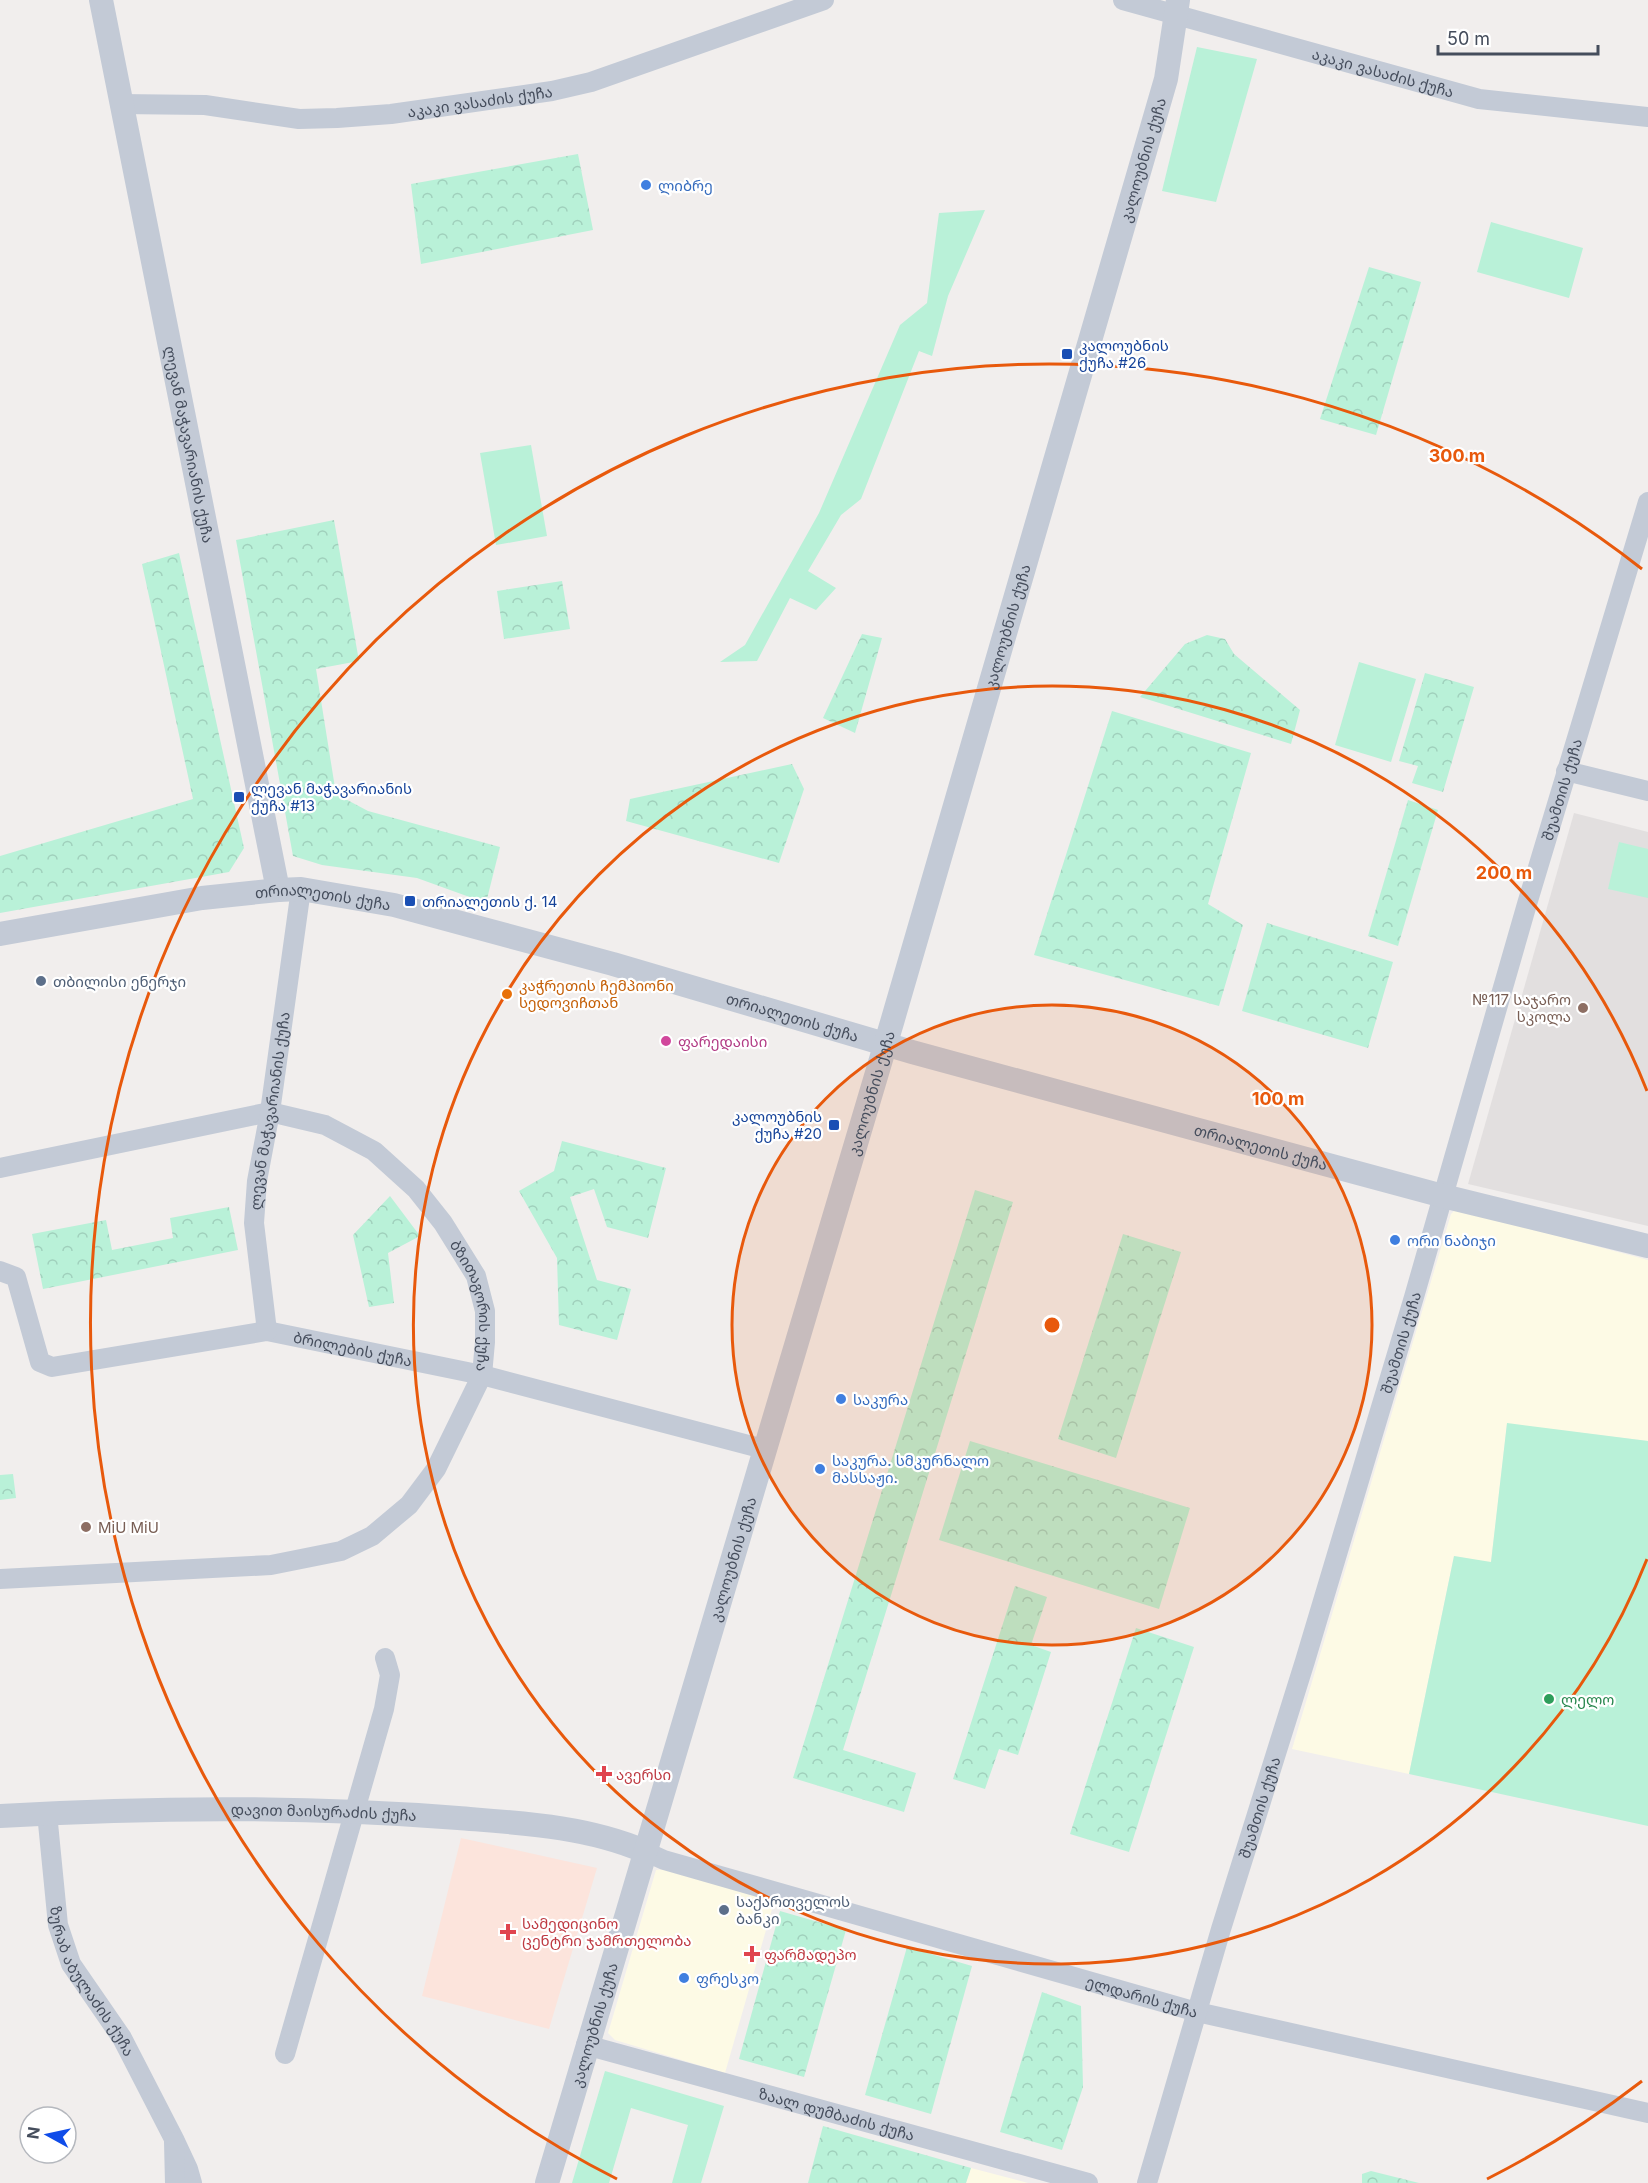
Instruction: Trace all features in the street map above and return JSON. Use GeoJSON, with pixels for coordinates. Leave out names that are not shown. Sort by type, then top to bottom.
{"type":"FeatureCollection","features":[{"type":"Feature","properties":{"kind":"street","name":"ლევან მაჭავარიანის ქუჩა"},"geometry":{"type":"LineString","coordinates":[[101,0],[120,104],[290,890],[270,1112],[257,1181],[254,1223],[267,1331]]}},
{"type":"Feature","properties":{"kind":"street","name":"აკაკი ვასაძის ქუჩა"},"geometry":{"type":"LineString","coordinates":[[120,104],[205,105],[299,119],[390,114],[552,91],[591,82],[824,0]]}},
{"type":"Feature","properties":{"kind":"street","name":"აკაკი ვასაძის ქუჩა"},"geometry":{"type":"LineString","coordinates":[[1122,0],[1177,8],[1479,99],[1648,117]]}},
{"type":"Feature","properties":{"kind":"street","name":"კალოუბნის ქუჩა"},"geometry":{"type":"LineString","coordinates":[[547,2183],[885,1045],[1166,79],[1177,8]]}},
{"type":"Feature","properties":{"kind":"street","name":"შუამთის ქუჩა"},"geometry":{"type":"LineString","coordinates":[[1147,2183],[1197,2012],[1303,1670],[1566,771],[1644,528],[1648,502]]}},
{"type":"Feature","properties":{"kind":"street"},"geometry":{"type":"LineString","coordinates":[[1566,771],[1648,791]]}},
{"type":"Feature","properties":{"kind":"street","name":"თრიალეთის ქუჩა"},"geometry":{"type":"LineString","coordinates":[[0,934],[202,898],[290,890],[394,905],[504,934],[885,1045],[1443,1196],[1648,1246]]}},
{"type":"Feature","properties":{"kind":"street","name":"ბზითაგორის ქუჩა"},"geometry":{"type":"LineString","coordinates":[[0,1168],[270,1112],[325,1125],[374,1151],[416,1189],[443,1223],[476,1276],[485,1311],[482,1375],[436,1468],[409,1505],[372,1536],[341,1551],[271,1565],[0,1579]]}},
{"type":"Feature","properties":{"kind":"street","name":"ბრილების ქუჩა"},"geometry":{"type":"LineString","coordinates":[[0,1271],[15,1277],[40,1362],[52,1367],[267,1331],[482,1375],[764,1449]]}},
{"type":"Feature","properties":{"kind":"street"},"geometry":{"type":"LineString","coordinates":[[285,2054],[388,1693],[390,1675],[385,1658]]}},
{"type":"Feature","properties":{"kind":"street","name":"დავით მაისურაძის ქუჩა"},"geometry":{"type":"LineString","coordinates":[[0,1816],[356,1810],[530,1824],[620,1840],[644,1851]]}},
{"type":"Feature","properties":{"kind":"street","name":"ზურაბ აბულაძის ქუჩა"},"geometry":{"type":"LineString","coordinates":[[47,1814],[58,1925],[71,1964],[122,2038],[174,2139],[192,2183]]}},
{"type":"Feature","properties":{"kind":"street","name":"ელდარის ქუჩა"},"geometry":{"type":"LineString","coordinates":[[644,1851],[664,1860],[1197,2012],[1648,2112]]}},
{"type":"Feature","properties":{"kind":"street","name":"ზაალ დუმბაძის ქუჩა"},"geometry":{"type":"LineString","coordinates":[[586,2046],[1088,2183]]}},
{"type":"Feature","properties":{"kind":"street","name":"ზურაბ აბულაძის ქუჩა"},"geometry":{"type":"LineString","coordinates":[[174,2139],[175,2183]]}},
{"type":"Feature","properties":{"kind":"shaded area","name":"№117 საჯარო სკოლა"},"geometry":{"type":"Polygon","coordinates":[[[1574,813],[1648,832],[1648,1226],[1468,1184],[1574,813]]]}},
{"type":"Feature","properties":{"kind":"shaded area"},"geometry":{"type":"Polygon","coordinates":[[[1456,1209],[1648,1260],[1648,1441],[1507,1424],[1491,1563],[1454,1556],[1409,1774],[1292,1749],[1451,1214],[1456,1209]]]}},
{"type":"Feature","properties":{"kind":"shaded area","name":"სამედიცინო ცენტრი ჯამრთელობა"},"geometry":{"type":"Polygon","coordinates":[[[461,1838],[597,1868],[549,2029],[422,1996],[461,1838]]]}},
{"type":"Feature","properties":{"kind":"shaded area"},"geometry":{"type":"Polygon","coordinates":[[[667,1869],[774,1902],[725,2073],[615,2040],[608,2033],[656,1870],[667,1869]]]}},
{"type":"Feature","properties":{"kind":"shaded area"},"geometry":{"type":"Polygon","coordinates":[[[971,2168],[1028,2183],[966,2183],[971,2168]]]}},
{"type":"Feature","properties":{"kind":"green space"},"geometry":{"type":"Polygon","coordinates":[[[1197,47],[1257,59],[1216,202],[1162,191],[1197,47]]]}},
{"type":"Feature","properties":{"kind":"green space"},"geometry":{"type":"Polygon","coordinates":[[[578,154],[593,230],[421,264],[411,184],[578,154]]]}},
{"type":"Feature","properties":{"kind":"green space"},"geometry":{"type":"Polygon","coordinates":[[[985,210],[948,296],[932,356],[919,351],[861,499],[841,515],[808,571],[836,588],[816,610],[790,598],[757,661],[720,662],[745,645],[819,513],[900,325],[927,303],[939,213],[985,210]]]}},
{"type":"Feature","properties":{"kind":"green space"},"geometry":{"type":"Polygon","coordinates":[[[1491,222],[1583,248],[1569,298],[1477,272],[1491,222]]]}},
{"type":"Feature","properties":{"kind":"green space"},"geometry":{"type":"Polygon","coordinates":[[[1369,267],[1421,282],[1376,435],[1320,419],[1369,267]]]}},
{"type":"Feature","properties":{"kind":"green space"},"geometry":{"type":"Polygon","coordinates":[[[531,445],[547,536],[496,545],[480,453],[531,445]]]}},
{"type":"Feature","properties":{"kind":"green space"},"geometry":{"type":"Polygon","coordinates":[[[334,520],[359,661],[316,669],[336,794],[368,811],[500,847],[486,903],[417,878],[322,865],[293,856],[236,540],[334,520]]]}},
{"type":"Feature","properties":{"kind":"green space"},"geometry":{"type":"Polygon","coordinates":[[[179,553],[244,848],[229,872],[0,913],[0,856],[193,799],[142,564],[179,553]]]}},
{"type":"Feature","properties":{"kind":"green space"},"geometry":{"type":"Polygon","coordinates":[[[562,581],[570,629],[504,639],[497,591],[562,581]]]}},
{"type":"Feature","properties":{"kind":"green space"},"geometry":{"type":"Polygon","coordinates":[[[862,634],[882,638],[855,733],[823,718],[862,634]]]}},
{"type":"Feature","properties":{"kind":"green space"},"geometry":{"type":"Polygon","coordinates":[[[1207,635],[1225,639],[1234,654],[1300,710],[1291,744],[1140,697],[1185,644],[1207,635]]]}},
{"type":"Feature","properties":{"kind":"green space"},"geometry":{"type":"Polygon","coordinates":[[[1359,662],[1416,679],[1391,762],[1335,745],[1359,662]]]}},
{"type":"Feature","properties":{"kind":"green space"},"geometry":{"type":"Polygon","coordinates":[[[1425,673],[1474,687],[1443,792],[1412,783],[1418,766],[1399,761],[1425,673]]]}},
{"type":"Feature","properties":{"kind":"green space"},"geometry":{"type":"Polygon","coordinates":[[[1112,711],[1251,753],[1208,904],[1243,925],[1219,1006],[1034,955],[1112,711]]]}},
{"type":"Feature","properties":{"kind":"green space"},"geometry":{"type":"Polygon","coordinates":[[[792,764],[804,789],[779,863],[626,821],[630,799],[792,764]]]}},
{"type":"Feature","properties":{"kind":"green space"},"geometry":{"type":"Polygon","coordinates":[[[1408,800],[1438,810],[1398,946],[1368,936],[1408,800]]]}},
{"type":"Feature","properties":{"kind":"green space"},"geometry":{"type":"Polygon","coordinates":[[[1619,842],[1648,849],[1648,898],[1608,889],[1619,842]]]}},
{"type":"Feature","properties":{"kind":"green space"},"geometry":{"type":"Polygon","coordinates":[[[1267,923],[1393,962],[1368,1048],[1242,1011],[1267,923]]]}},
{"type":"Feature","properties":{"kind":"green space"},"geometry":{"type":"Polygon","coordinates":[[[562,1141],[666,1168],[648,1238],[607,1227],[594,1189],[570,1197],[597,1280],[631,1289],[617,1340],[559,1325],[557,1258],[519,1191],[554,1171],[562,1141]]]}},
{"type":"Feature","properties":{"kind":"green space"},"geometry":{"type":"Polygon","coordinates":[[[975,1190],[1013,1202],[843,1750],[916,1773],[904,1812],[793,1778],[975,1190]]]}},
{"type":"Feature","properties":{"kind":"green space"},"geometry":{"type":"Polygon","coordinates":[[[390,1196],[420,1236],[388,1253],[394,1303],[369,1307],[353,1235],[390,1196]]]}},
{"type":"Feature","properties":{"kind":"green space"},"geometry":{"type":"Polygon","coordinates":[[[229,1207],[238,1250],[43,1289],[32,1234],[106,1220],[112,1250],[173,1238],[170,1218],[229,1207]]]}},
{"type":"Feature","properties":{"kind":"green space"},"geometry":{"type":"Polygon","coordinates":[[[1123,1234],[1181,1252],[1116,1458],[1058,1439],[1123,1234]]]}},
{"type":"Feature","properties":{"kind":"green space"},"geometry":{"type":"Polygon","coordinates":[[[1507,1423],[1648,1441],[1648,1826],[1409,1774],[1454,1556],[1491,1562],[1507,1423]]]}},
{"type":"Feature","properties":{"kind":"green space"},"geometry":{"type":"Polygon","coordinates":[[[970,1441],[1190,1508],[1159,1609],[939,1540],[970,1441]]]}},
{"type":"Feature","properties":{"kind":"green space"},"geometry":{"type":"Polygon","coordinates":[[[13,1474],[16,1498],[0,1500],[0,1475],[13,1474]]]}},
{"type":"Feature","properties":{"kind":"green space"},"geometry":{"type":"Polygon","coordinates":[[[1015,1586],[1047,1597],[1031,1645],[1051,1652],[1018,1755],[999,1749],[985,1789],[953,1779],[1015,1586]]]}},
{"type":"Feature","properties":{"kind":"green space"},"geometry":{"type":"Polygon","coordinates":[[[1136,1628],[1194,1647],[1129,1852],[1070,1834],[1136,1628]]]}},
{"type":"Feature","properties":{"kind":"green space"},"geometry":{"type":"Polygon","coordinates":[[[780,1911],[846,1930],[804,2077],[739,2059],[780,1911]]]}},
{"type":"Feature","properties":{"kind":"green space"},"geometry":{"type":"Polygon","coordinates":[[[907,1947],[972,1966],[931,2114],[865,2095],[907,1947]]]}},
{"type":"Feature","properties":{"kind":"green space"},"geometry":{"type":"Polygon","coordinates":[[[1042,1992],[1081,2006],[1083,2087],[1062,2150],[1000,2132],[1042,1992]]]}},
{"type":"Feature","properties":{"kind":"green space"},"geometry":{"type":"Polygon","coordinates":[[[605,2071],[724,2106],[701,2183],[672,2183],[688,2125],[631,2108],[609,2183],[572,2183],[605,2071]]]}},
{"type":"Feature","properties":{"kind":"green space"},"geometry":{"type":"Polygon","coordinates":[[[823,2126],[971,2168],[966,2183],[808,2183],[823,2126]]]}},
{"type":"Feature","properties":{"kind":"green space"},"geometry":{"type":"Polygon","coordinates":[[[1371,2171],[1419,2183],[1362,2183],[1362,2174],[1371,2171]]]}},
{"type":"Feature","properties":{"kind":"place","name":"ლიბრე"},"geometry":{"type":"Point","coordinates":[646,185]}},
{"type":"Feature","properties":{"kind":"place","name":"კალოუბნის ქუჩა #26"},"geometry":{"type":"Point","coordinates":[1067,354]}},
{"type":"Feature","properties":{"kind":"place","name":"ლევან მაჭავარიანის ქუჩა #13"},"geometry":{"type":"Point","coordinates":[239,797]}},
{"type":"Feature","properties":{"kind":"place","name":"თრიალეთის ქ. 14"},"geometry":{"type":"Point","coordinates":[410,901]}},
{"type":"Feature","properties":{"kind":"place","name":"თბილისი ენერჯი"},"geometry":{"type":"Point","coordinates":[41,981]}},
{"type":"Feature","properties":{"kind":"place","name":"კაჭრეთის ჩემპიონი სედოვიჩთან"},"geometry":{"type":"Point","coordinates":[507,994]}},
{"type":"Feature","properties":{"kind":"place","name":"№117 საჯარო სკოლა"},"geometry":{"type":"Point","coordinates":[1583,1008]}},
{"type":"Feature","properties":{"kind":"place","name":"ფარედაისი"},"geometry":{"type":"Point","coordinates":[666,1041]}},
{"type":"Feature","properties":{"kind":"place","name":"კალოუბნის ქუჩა #20"},"geometry":{"type":"Point","coordinates":[834,1125]}},
{"type":"Feature","properties":{"kind":"place","name":"ორი ნაბიჯი"},"geometry":{"type":"Point","coordinates":[1395,1240]}},
{"type":"Feature","properties":{"kind":"place","name":"საკურა"},"geometry":{"type":"Point","coordinates":[841,1399]}},
{"type":"Feature","properties":{"kind":"place","name":"საკურა. სმკურნალო მასსაჟი."},"geometry":{"type":"Point","coordinates":[820,1469]}},
{"type":"Feature","properties":{"kind":"place","name":"MiU MiU"},"geometry":{"type":"Point","coordinates":[86,1527]}},
{"type":"Feature","properties":{"kind":"place","name":"ლელო"},"geometry":{"type":"Point","coordinates":[1549,1699]}},
{"type":"Feature","properties":{"kind":"place","name":"ავერსი"},"geometry":{"type":"Point","coordinates":[604,1774]}},
{"type":"Feature","properties":{"kind":"place","name":"საქართველოს ბანკი"},"geometry":{"type":"Point","coordinates":[724,1910]}},
{"type":"Feature","properties":{"kind":"place","name":"სამედიცინო ცენტრი ჯამრთელობა"},"geometry":{"type":"Point","coordinates":[508,1932]}},
{"type":"Feature","properties":{"kind":"place","name":"ფარმადეპო"},"geometry":{"type":"Point","coordinates":[752,1954]}},
{"type":"Feature","properties":{"kind":"place","name":"ფრესკო"},"geometry":{"type":"Point","coordinates":[684,1978]}}]}
